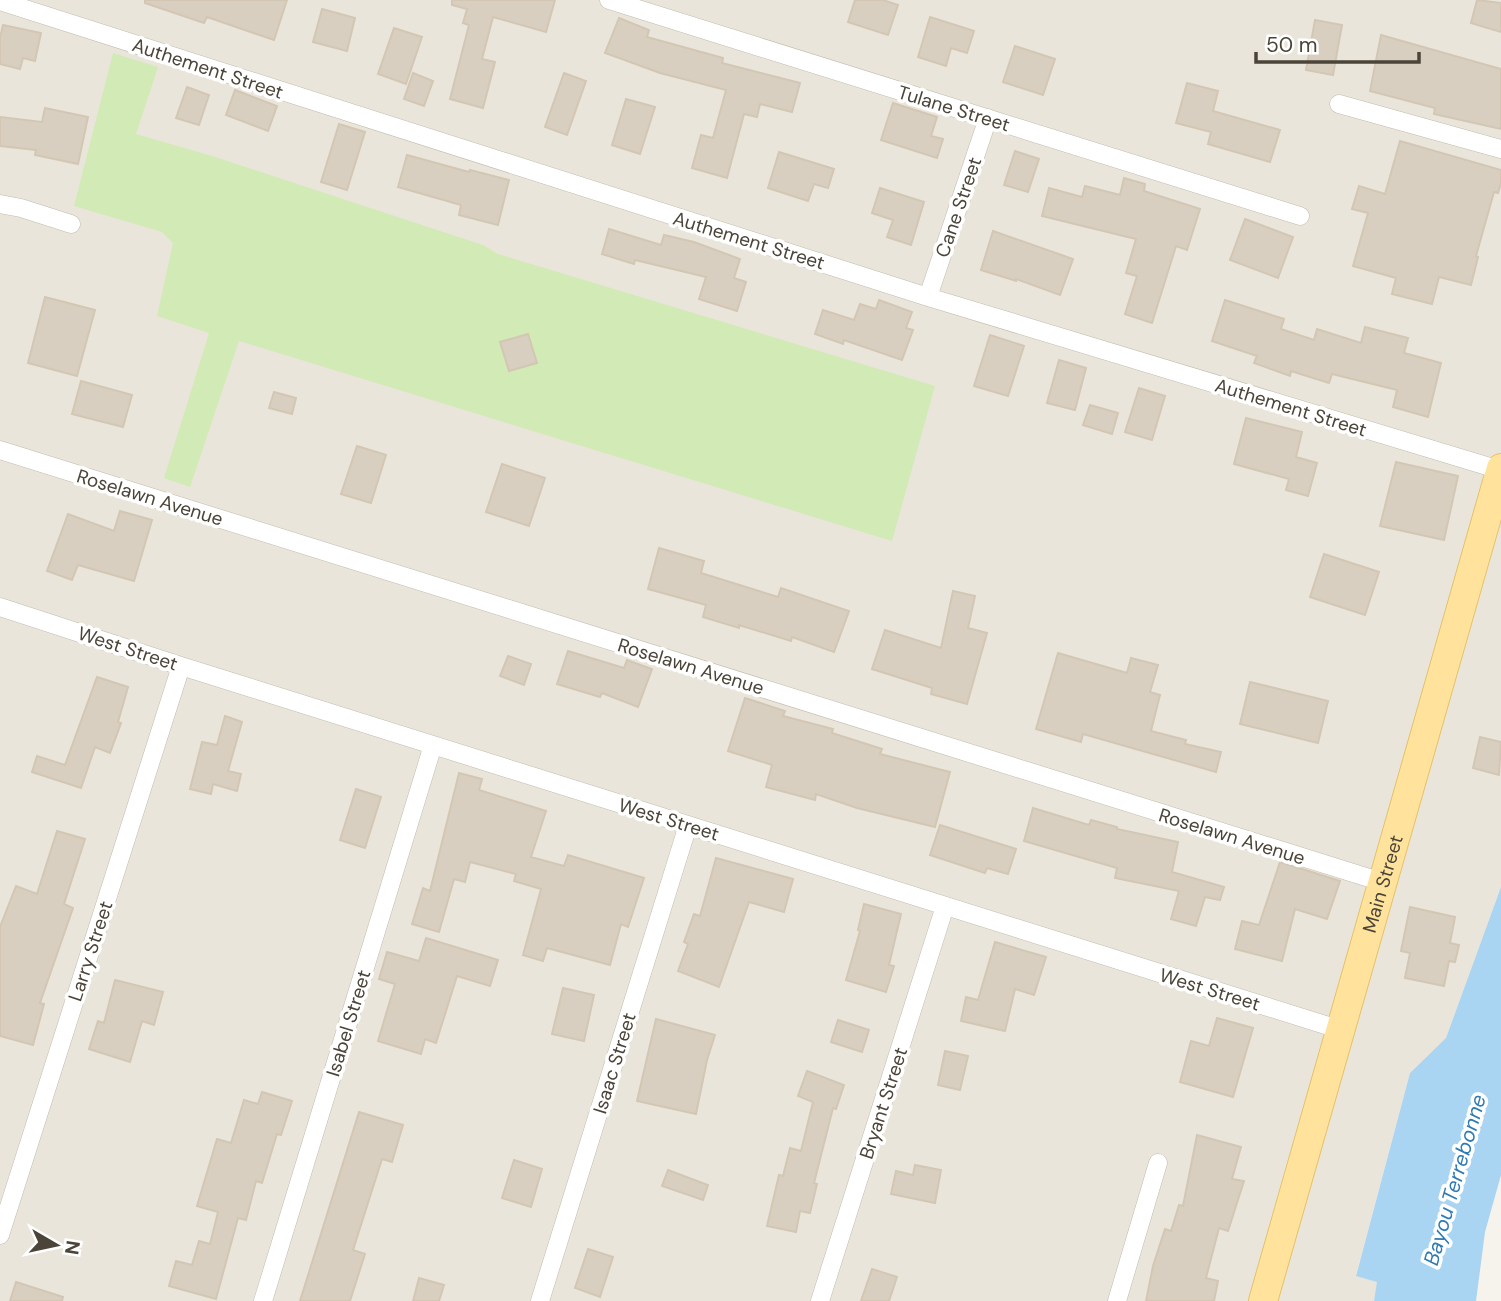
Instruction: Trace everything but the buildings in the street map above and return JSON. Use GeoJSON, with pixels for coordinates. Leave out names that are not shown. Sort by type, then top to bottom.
{"type":"FeatureCollection","features":[{"type":"Feature","properties":{"kind":"main road","name":"Main Street"},"geometry":{"type":"LineString","coordinates":[[1263,1301],[1338,1029],[1501,469]]}},
{"type":"Feature","properties":{"kind":"street","name":"Tulane Street"},"geometry":{"type":"LineString","coordinates":[[609,0],[1300,216]]}},
{"type":"Feature","properties":{"kind":"street","name":"Authement Street"},"geometry":{"type":"LineString","coordinates":[[0,1],[928,296],[1501,469]]}},
{"type":"Feature","properties":{"kind":"street"},"geometry":{"type":"LineString","coordinates":[[1339,104],[1501,149]]}},
{"type":"Feature","properties":{"kind":"street","name":"Cane Street"},"geometry":{"type":"LineString","coordinates":[[928,296],[988,118]]}},
{"type":"Feature","properties":{"kind":"street"},"geometry":{"type":"LineString","coordinates":[[0,204],[71,224]]}},
{"type":"Feature","properties":{"kind":"street","name":"Roselawn Avenue"},"geometry":{"type":"LineString","coordinates":[[0,450],[1382,883]]}},
{"type":"Feature","properties":{"kind":"street","name":"West Street"},"geometry":{"type":"LineString","coordinates":[[0,607],[1338,1029]]}},
{"type":"Feature","properties":{"kind":"street","name":"Larry Street"},"geometry":{"type":"LineString","coordinates":[[0,1236],[181,666]]}},
{"type":"Feature","properties":{"kind":"street","name":"Isabel Street"},"geometry":{"type":"LineString","coordinates":[[262,1301],[433,745]]}},
{"type":"Feature","properties":{"kind":"street","name":"Isaac Street"},"geometry":{"type":"LineString","coordinates":[[540,1301],[688,825]]}},
{"type":"Feature","properties":{"kind":"street","name":"Bryant Street"},"geometry":{"type":"LineString","coordinates":[[821,1301],[945,906]]}},
{"type":"Feature","properties":{"kind":"street"},"geometry":{"type":"LineString","coordinates":[[1117,1301],[1158,1163]]}},
{"type":"Feature","properties":{"kind":"shaded area"},"geometry":{"type":"Polygon","coordinates":[[[0,0],[1501,0],[1501,887],[1446,1038],[1410,1073],[1356,1275],[1378,1282],[1374,1301],[0,1301],[0,0]]]}},
{"type":"Feature","properties":{"kind":"green space"},"geometry":{"type":"Polygon","coordinates":[[[113,53],[158,67],[136,134],[212,156],[483,245],[498,254],[935,386],[892,541],[239,341],[190,487],[164,478],[209,333],[157,316],[173,243],[162,232],[74,206],[113,53]]]}},
{"type":"Feature","properties":{"kind":"water","name":"Bayou Terrebonne"},"geometry":{"type":"Polygon","coordinates":[[[1501,887],[1501,1175],[1485,1232],[1476,1301],[1374,1301],[1377,1282],[1356,1276],[1410,1073],[1446,1038],[1501,887]]]}}]}
